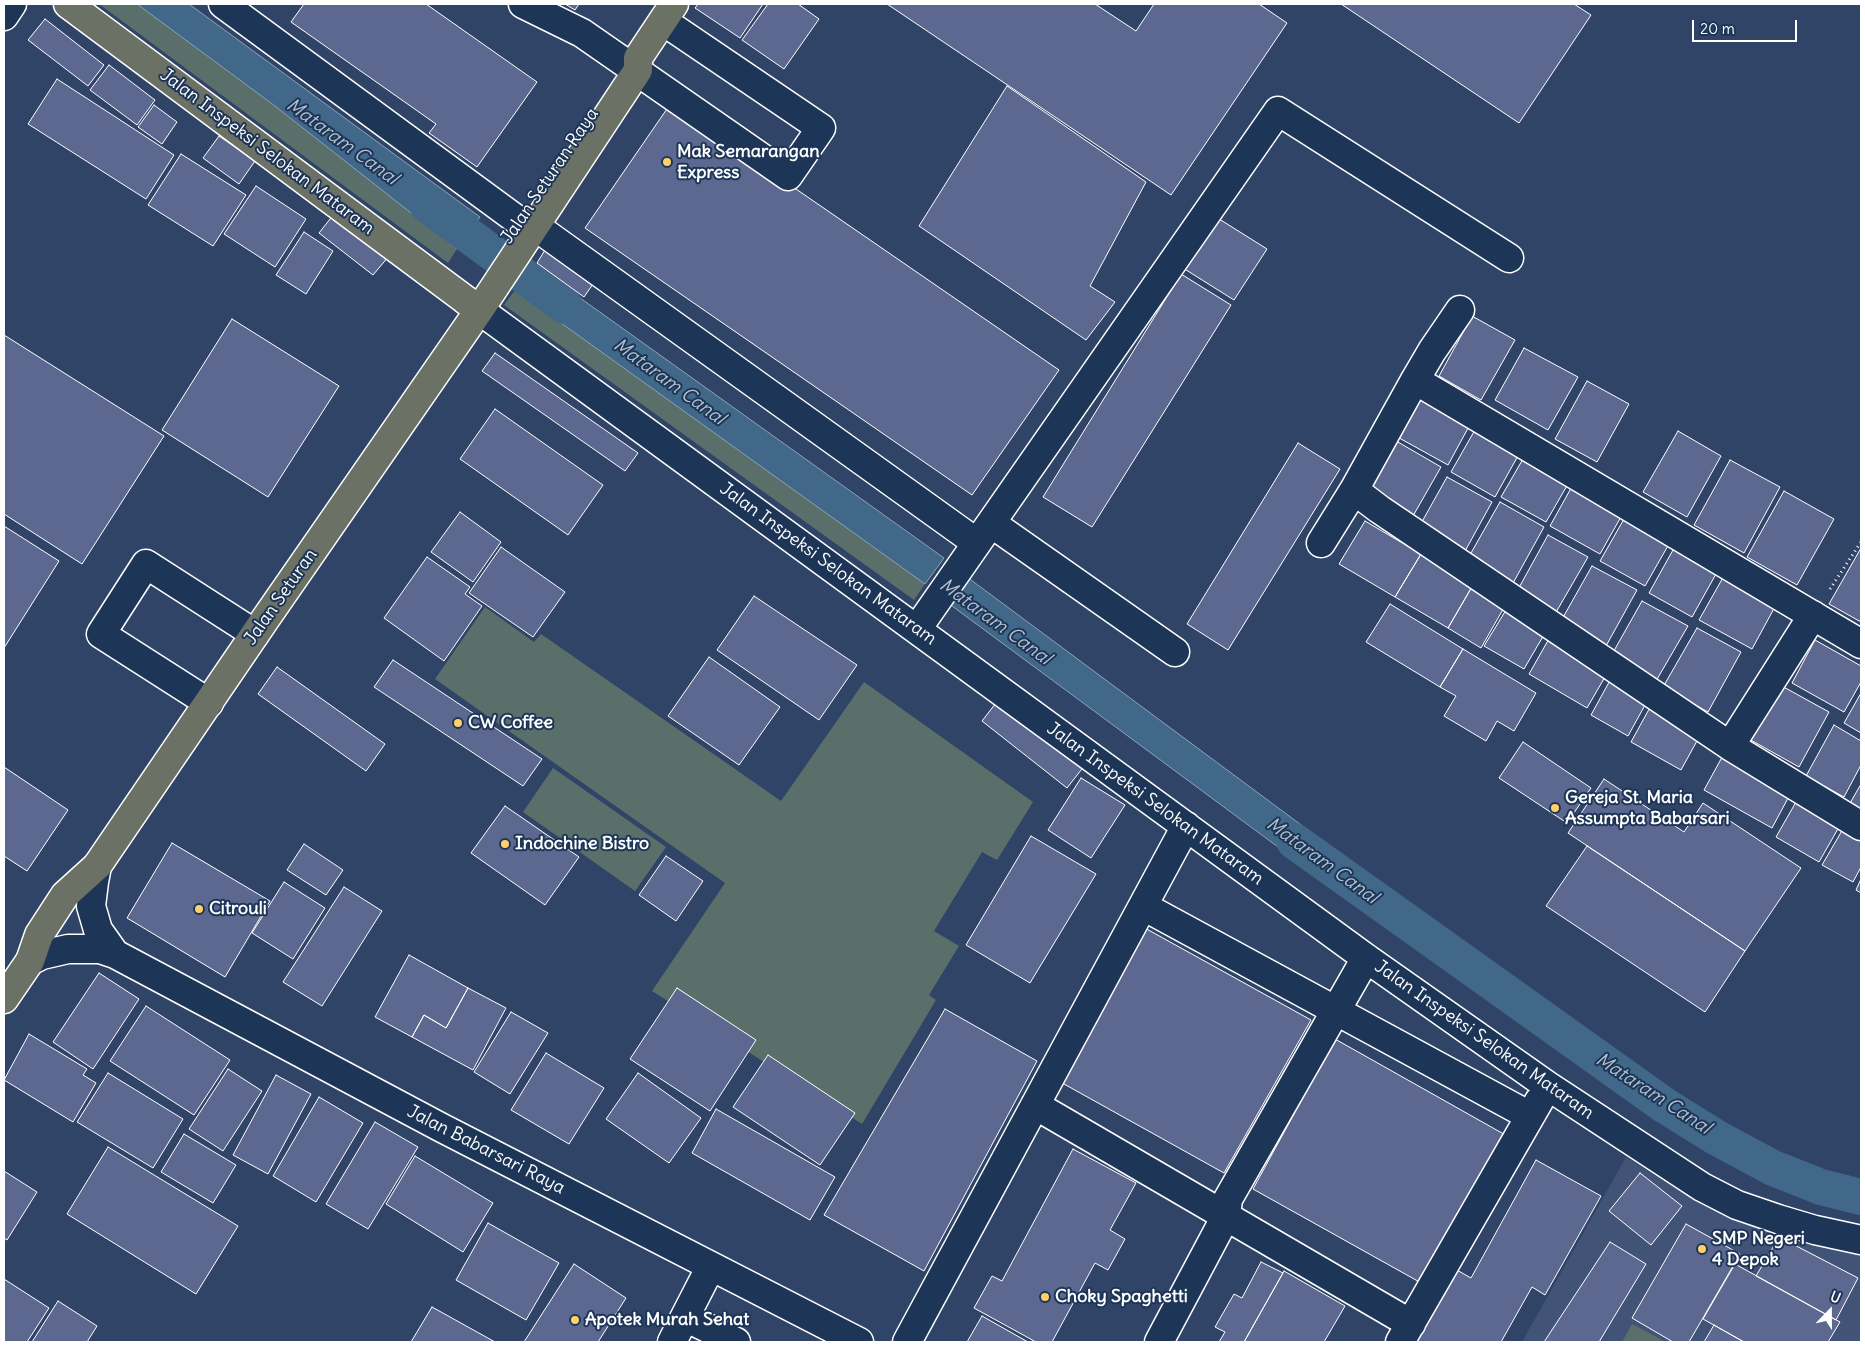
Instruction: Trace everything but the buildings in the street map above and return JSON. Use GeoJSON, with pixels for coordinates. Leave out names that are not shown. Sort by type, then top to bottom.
{"type":"FeatureCollection","features":[{"type":"Feature","properties":{"kind":"main road","name":"Jalan Inspeksi Selokan Mataram"},"geometry":{"type":"LineString","coordinates":[[68,4],[477,302]]}},
{"type":"Feature","properties":{"kind":"main road","name":"Jalan Seturan Raya"},"geometry":{"type":"LineString","coordinates":[[477,302],[669,12]]}},
{"type":"Feature","properties":{"kind":"main road","name":"Jalan Seturan"},"geometry":{"type":"LineString","coordinates":[[97,866],[209,703],[477,302]]}},
{"type":"Feature","properties":{"kind":"main road"},"geometry":{"type":"LineString","coordinates":[[4,999],[30,961],[40,935],[65,895],[97,866]]}},
{"type":"Feature","properties":{"kind":"street"},"geometry":{"type":"LineString","coordinates":[[4,16],[12,4]]}},
{"type":"Feature","properties":{"kind":"street"},"geometry":{"type":"LineString","coordinates":[[223,4],[524,230],[984,533],[1175,652]]}},
{"type":"Feature","properties":{"kind":"street"},"geometry":{"type":"LineString","coordinates":[[523,4],[582,32],[634,64],[788,176],[821,128],[669,12]]}},
{"type":"Feature","properties":{"kind":"street"},"geometry":{"type":"LineString","coordinates":[[917,629],[1278,111],[1509,258]]}},
{"type":"Feature","properties":{"kind":"street","name":"Jalan Inspeksi Selokan Mataram"},"geometry":{"type":"LineString","coordinates":[[477,302],[917,629],[1366,958],[1548,1086],[1710,1192],[1737,1205],[1778,1220],[1861,1240]]}},
{"type":"Feature","properties":{"kind":"street"},"geometry":{"type":"LineString","coordinates":[[1321,543],[1354,490],[1432,351],[1460,310]]}},
{"type":"Feature","properties":{"kind":"street"},"geometry":{"type":"LineString","coordinates":[[1415,380],[1861,644]]}},
{"type":"Feature","properties":{"kind":"street"},"geometry":{"type":"LineString","coordinates":[[1354,490],[1379,509],[1730,746],[1861,826]]}},
{"type":"Feature","properties":{"kind":"street"},"geometry":{"type":"LineString","coordinates":[[209,703],[101,634],[146,564],[255,634]]}},
{"type":"Feature","properties":{"kind":"street"},"geometry":{"type":"LineString","coordinates":[[1730,746],[1813,615]]}},
{"type":"Feature","properties":{"kind":"street"},"geometry":{"type":"LineString","coordinates":[[907,1342],[1186,826]]}},
{"type":"Feature","properties":{"kind":"street"},"geometry":{"type":"LineString","coordinates":[[97,866],[91,906],[98,930],[114,954]]}},
{"type":"Feature","properties":{"kind":"street"},"geometry":{"type":"LineString","coordinates":[[1143,906],[1530,1116]]}},
{"type":"Feature","properties":{"kind":"street"},"geometry":{"type":"LineString","coordinates":[[30,961],[48,953],[68,949],[100,949],[114,954]]}},
{"type":"Feature","properties":{"kind":"street","name":"Jalan Babarsari Raya"},"geometry":{"type":"LineString","coordinates":[[114,954],[442,1128],[711,1266],[848,1340]]}},
{"type":"Feature","properties":{"kind":"street"},"geometry":{"type":"LineString","coordinates":[[1140,1342],[1222,1208],[1366,958]]}},
{"type":"Feature","properties":{"kind":"street"},"geometry":{"type":"LineString","coordinates":[[1035,1105],[1222,1208],[1405,1333],[1548,1086]]}},
{"type":"Feature","properties":{"kind":"street"},"geometry":{"type":"LineString","coordinates":[[1159,1342],[1222,1208]]}},
{"type":"Feature","properties":{"kind":"street"},"geometry":{"type":"LineString","coordinates":[[672,1342],[711,1266]]}},
{"type":"Feature","properties":{"kind":"street"},"geometry":{"type":"LineString","coordinates":[[685,1317],[736,1342]]}},
{"type":"Feature","properties":{"kind":"path"},"geometry":{"type":"LineString","coordinates":[[1813,615],[1861,542]]}},
{"type":"Feature","properties":{"kind":"shaded area","name":"SMP Negeri 4 Depok"},"geometry":{"type":"Polygon","coordinates":[[[1626,1157],[1697,1202],[1752,1226],[1805,1244],[1861,1256],[1861,1342],[1522,1342],[1626,1157]]]}},
{"type":"Feature","properties":{"kind":"green space"},"geometry":{"type":"Polygon","coordinates":[[[99,4],[137,4],[271,103],[457,249],[448,263],[99,4]]]}},
{"type":"Feature","properties":{"kind":"green space"},"geometry":{"type":"Polygon","coordinates":[[[515,290],[925,584],[914,600],[504,305],[515,290]]]}},
{"type":"Feature","properties":{"kind":"green space"},"geometry":{"type":"Polygon","coordinates":[[[485,607],[534,642],[541,634],[781,801],[864,682],[1033,802],[997,860],[982,852],[934,931],[959,946],[929,995],[936,1000],[862,1124],[652,991],[725,883],[435,679],[485,607]]]}},
{"type":"Feature","properties":{"kind":"green space"},"geometry":{"type":"Polygon","coordinates":[[[553,768],[666,847],[635,891],[523,812],[553,768]]]}},
{"type":"Feature","properties":{"kind":"green space"},"geometry":{"type":"Polygon","coordinates":[[[1632,1324],[1666,1342],[1622,1342],[1632,1324]]]}},
{"type":"Feature","properties":{"kind":"water"},"geometry":{"type":"Polygon","coordinates":[[[137,4],[189,4],[480,217],[457,249],[271,103],[137,4]]]}},
{"type":"Feature","properties":{"kind":"water"},"geometry":{"type":"Polygon","coordinates":[[[534,265],[944,558],[925,584],[515,290],[534,265]]]}},
{"type":"Feature","properties":{"kind":"water"},"geometry":{"type":"Polygon","coordinates":[[[967,577],[1343,856],[1324,881],[948,603],[967,577]]]}},
{"type":"Feature","properties":{"kind":"waterway","name":"Mataram Canal"},"geometry":{"type":"LineString","coordinates":[[427,205],[565,306]]}},
{"type":"Feature","properties":{"kind":"waterway","name":"Mataram Canal"},"geometry":{"type":"LineString","coordinates":[[1294,841],[1664,1105],[1717,1138],[1773,1168],[1821,1187],[1861,1197]]}},
{"type":"Feature","properties":{"kind":"place","name":"Mak Semarangan Express"},"geometry":{"type":"Point","coordinates":[667,162]}},
{"type":"Feature","properties":{"kind":"place","name":"CW Coffee"},"geometry":{"type":"Point","coordinates":[458,723]}},
{"type":"Feature","properties":{"kind":"place","name":"Gereja St. Maria Assumpta Babarsari"},"geometry":{"type":"Point","coordinates":[1555,808]}},
{"type":"Feature","properties":{"kind":"place","name":"Indochine Bistro"},"geometry":{"type":"Point","coordinates":[505,844]}},
{"type":"Feature","properties":{"kind":"place","name":"Citrouli"},"geometry":{"type":"Point","coordinates":[199,909]}},
{"type":"Feature","properties":{"kind":"place","name":"SMP Negeri 4 Depok"},"geometry":{"type":"Point","coordinates":[1702,1249]}},
{"type":"Feature","properties":{"kind":"place","name":"Choky Spaghetti"},"geometry":{"type":"Point","coordinates":[1045,1297]}},
{"type":"Feature","properties":{"kind":"place","name":"Apotek Murah Sehat"},"geometry":{"type":"Point","coordinates":[575,1320]}}]}
